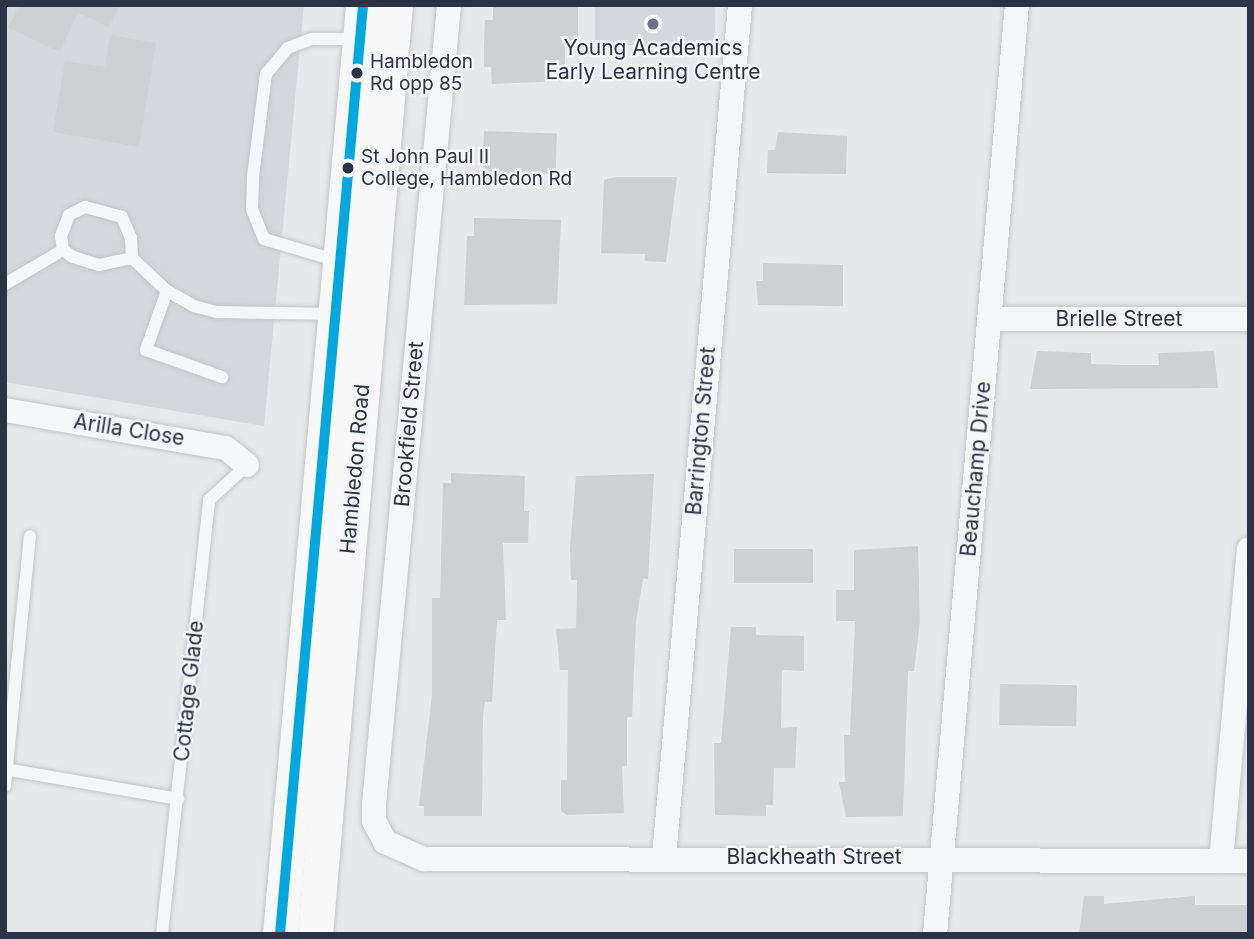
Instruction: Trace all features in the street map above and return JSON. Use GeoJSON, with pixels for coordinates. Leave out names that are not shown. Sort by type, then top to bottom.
{"type":"FeatureCollection","features":[{"type":"Feature","properties":{"kind":"main road","name":"Hambledon Road"},"geometry":{"type":"LineString","coordinates":[[363,5],[376,43]]}},
{"type":"Feature","properties":{"kind":"main road","name":"Hambledon Road"},"geometry":{"type":"LineString","coordinates":[[315,934],[355,271],[376,43],[395,5]]}},
{"type":"Feature","properties":{"kind":"main road","name":"Hambledon Road"},"geometry":{"type":"LineString","coordinates":[[280,934],[335,314],[355,271]]}},
{"type":"Feature","properties":{"kind":"street","name":"Brookfield Street"},"geometry":{"type":"LineString","coordinates":[[384,842],[374,821],[374,804],[449,5]]}},
{"type":"Feature","properties":{"kind":"street","name":"Barrington Street"},"geometry":{"type":"LineString","coordinates":[[664,857],[740,5]]}},
{"type":"Feature","properties":{"kind":"street","name":"Beauchamp Drive"},"geometry":{"type":"LineString","coordinates":[[934,934],[1017,5]]}},
{"type":"Feature","properties":{"kind":"street","name":"Brielle Street"},"geometry":{"type":"LineString","coordinates":[[989,319],[1249,319]]}},
{"type":"Feature","properties":{"kind":"street","name":"Arilla Close"},"geometry":{"type":"LineString","coordinates":[[5,410],[200,442],[226,448],[247,465]]}},
{"type":"Feature","properties":{"kind":"street"},"geometry":{"type":"LineString","coordinates":[[1221,861],[1249,548]]}},
{"type":"Feature","properties":{"kind":"street","name":"Blackheath Street"},"geometry":{"type":"LineString","coordinates":[[384,842],[424,859],[664,857],[1249,861]]}},
{"type":"Feature","properties":{"kind":"lane"},"geometry":{"type":"LineString","coordinates":[[355,271],[264,239],[252,209],[253,177],[266,74],[288,48],[312,38],[376,43]]}},
{"type":"Feature","properties":{"kind":"lane"},"geometry":{"type":"LineString","coordinates":[[5,284],[63,250],[69,215],[98,207],[122,217],[131,238],[132,258],[167,291],[217,312],[335,314]]}},
{"type":"Feature","properties":{"kind":"lane"},"geometry":{"type":"LineString","coordinates":[[63,250],[85,263],[132,258]]}},
{"type":"Feature","properties":{"kind":"lane"},"geometry":{"type":"LineString","coordinates":[[167,291],[146,350],[222,377]]}},
{"type":"Feature","properties":{"kind":"lane","name":"Cottage Glade"},"geometry":{"type":"LineString","coordinates":[[162,934],[209,500],[247,465]]}},
{"type":"Feature","properties":{"kind":"lane"},"geometry":{"type":"LineString","coordinates":[[5,786],[30,536]]}},
{"type":"Feature","properties":{"kind":"lane"},"geometry":{"type":"LineString","coordinates":[[6,769],[178,799]]}},
{"type":"Feature","properties":{"kind":"shaded area"},"geometry":{"type":"Polygon","coordinates":[[[5,5],[304,5],[264,426],[5,382],[5,5]]]}},
{"type":"Feature","properties":{"kind":"shaded area","name":"Young Academics Early Learning Centre"},"geometry":{"type":"Polygon","coordinates":[[[595,5],[715,5],[715,45],[595,45],[595,5]]]}},
{"type":"Feature","properties":{"kind":"building"},"geometry":{"type":"Polygon","coordinates":[[[19,5],[120,5],[109,27],[78,13],[60,52],[8,28],[19,5]]]}},
{"type":"Feature","properties":{"kind":"building"},"geometry":{"type":"Polygon","coordinates":[[[493,5],[578,5],[578,42],[565,42],[565,81],[492,84],[491,67],[484,67],[484,47],[485,20],[493,20],[493,5]]]}},
{"type":"Feature","properties":{"kind":"building"},"geometry":{"type":"Polygon","coordinates":[[[110,35],[156,43],[139,147],[53,132],[65,61],[105,67],[110,35]]]}},
{"type":"Feature","properties":{"kind":"building"},"geometry":{"type":"Polygon","coordinates":[[[484,131],[557,134],[556,175],[483,172],[484,131]]]}},
{"type":"Feature","properties":{"kind":"building"},"geometry":{"type":"Polygon","coordinates":[[[778,132],[847,136],[846,174],[767,173],[768,150],[775,150],[778,132]]]}},
{"type":"Feature","properties":{"kind":"building"},"geometry":{"type":"Polygon","coordinates":[[[616,177],[677,177],[666,262],[645,261],[645,254],[601,253],[604,180],[616,177]]]}},
{"type":"Feature","properties":{"kind":"building"},"geometry":{"type":"Polygon","coordinates":[[[474,218],[561,220],[557,304],[464,305],[467,236],[474,236],[474,218]]]}},
{"type":"Feature","properties":{"kind":"building"},"geometry":{"type":"Polygon","coordinates":[[[763,263],[843,265],[843,306],[758,305],[756,281],[763,281],[763,263]]]}},
{"type":"Feature","properties":{"kind":"building"},"geometry":{"type":"Polygon","coordinates":[[[1037,351],[1091,353],[1091,364],[1159,365],[1158,353],[1214,351],[1218,388],[1030,389],[1037,351]]]}},
{"type":"Feature","properties":{"kind":"building"},"geometry":{"type":"Polygon","coordinates":[[[451,473],[525,476],[524,511],[529,511],[528,543],[503,543],[506,620],[497,620],[492,702],[485,702],[483,716],[482,816],[424,816],[424,806],[419,806],[432,695],[432,598],[440,598],[443,483],[451,483],[451,473]]]}},
{"type":"Feature","properties":{"kind":"building"},"geometry":{"type":"Polygon","coordinates":[[[654,474],[648,579],[643,579],[636,621],[632,717],[627,717],[627,766],[622,766],[624,813],[567,815],[561,811],[561,780],[567,780],[568,670],[560,670],[556,629],[576,628],[577,580],[571,580],[570,549],[576,476],[654,474]]]}},
{"type":"Feature","properties":{"kind":"building"},"geometry":{"type":"Polygon","coordinates":[[[918,546],[920,621],[914,671],[908,671],[903,816],[846,817],[839,782],[845,782],[844,735],[850,735],[855,621],[836,621],[836,590],[854,590],[854,550],[918,546]]]}},
{"type":"Feature","properties":{"kind":"building"},"geometry":{"type":"Polygon","coordinates":[[[734,549],[813,549],[813,583],[734,583],[734,549]]]}},
{"type":"Feature","properties":{"kind":"building"},"geometry":{"type":"Polygon","coordinates":[[[731,627],[756,627],[756,635],[804,636],[804,671],[782,670],[781,728],[797,727],[795,768],[774,768],[773,805],[766,805],[766,816],[715,815],[714,743],[721,743],[731,627]]]}},
{"type":"Feature","properties":{"kind":"building"},"geometry":{"type":"Polygon","coordinates":[[[1000,684],[1077,685],[1076,726],[999,725],[1000,684]]]}},
{"type":"Feature","properties":{"kind":"building"},"geometry":{"type":"Polygon","coordinates":[[[1084,896],[1104,896],[1104,904],[1195,896],[1195,905],[1249,905],[1249,934],[1079,934],[1084,896]]]}},
{"type":"Feature","properties":{"kind":"transit line"},"geometry":{"type":"LineString","coordinates":[[280,934],[363,5]]}},
{"type":"Feature","properties":{"kind":"place","name":"Young Academics Early Learning Centre"},"geometry":{"type":"Point","coordinates":[653,24]}},
{"type":"Feature","properties":{"kind":"place","name":"Hambledon Rd opp 85"},"geometry":{"type":"Point","coordinates":[357,73]}},
{"type":"Feature","properties":{"kind":"place","name":"St John Paul II College, Hambledon Rd"},"geometry":{"type":"Point","coordinates":[348,168]}}]}
